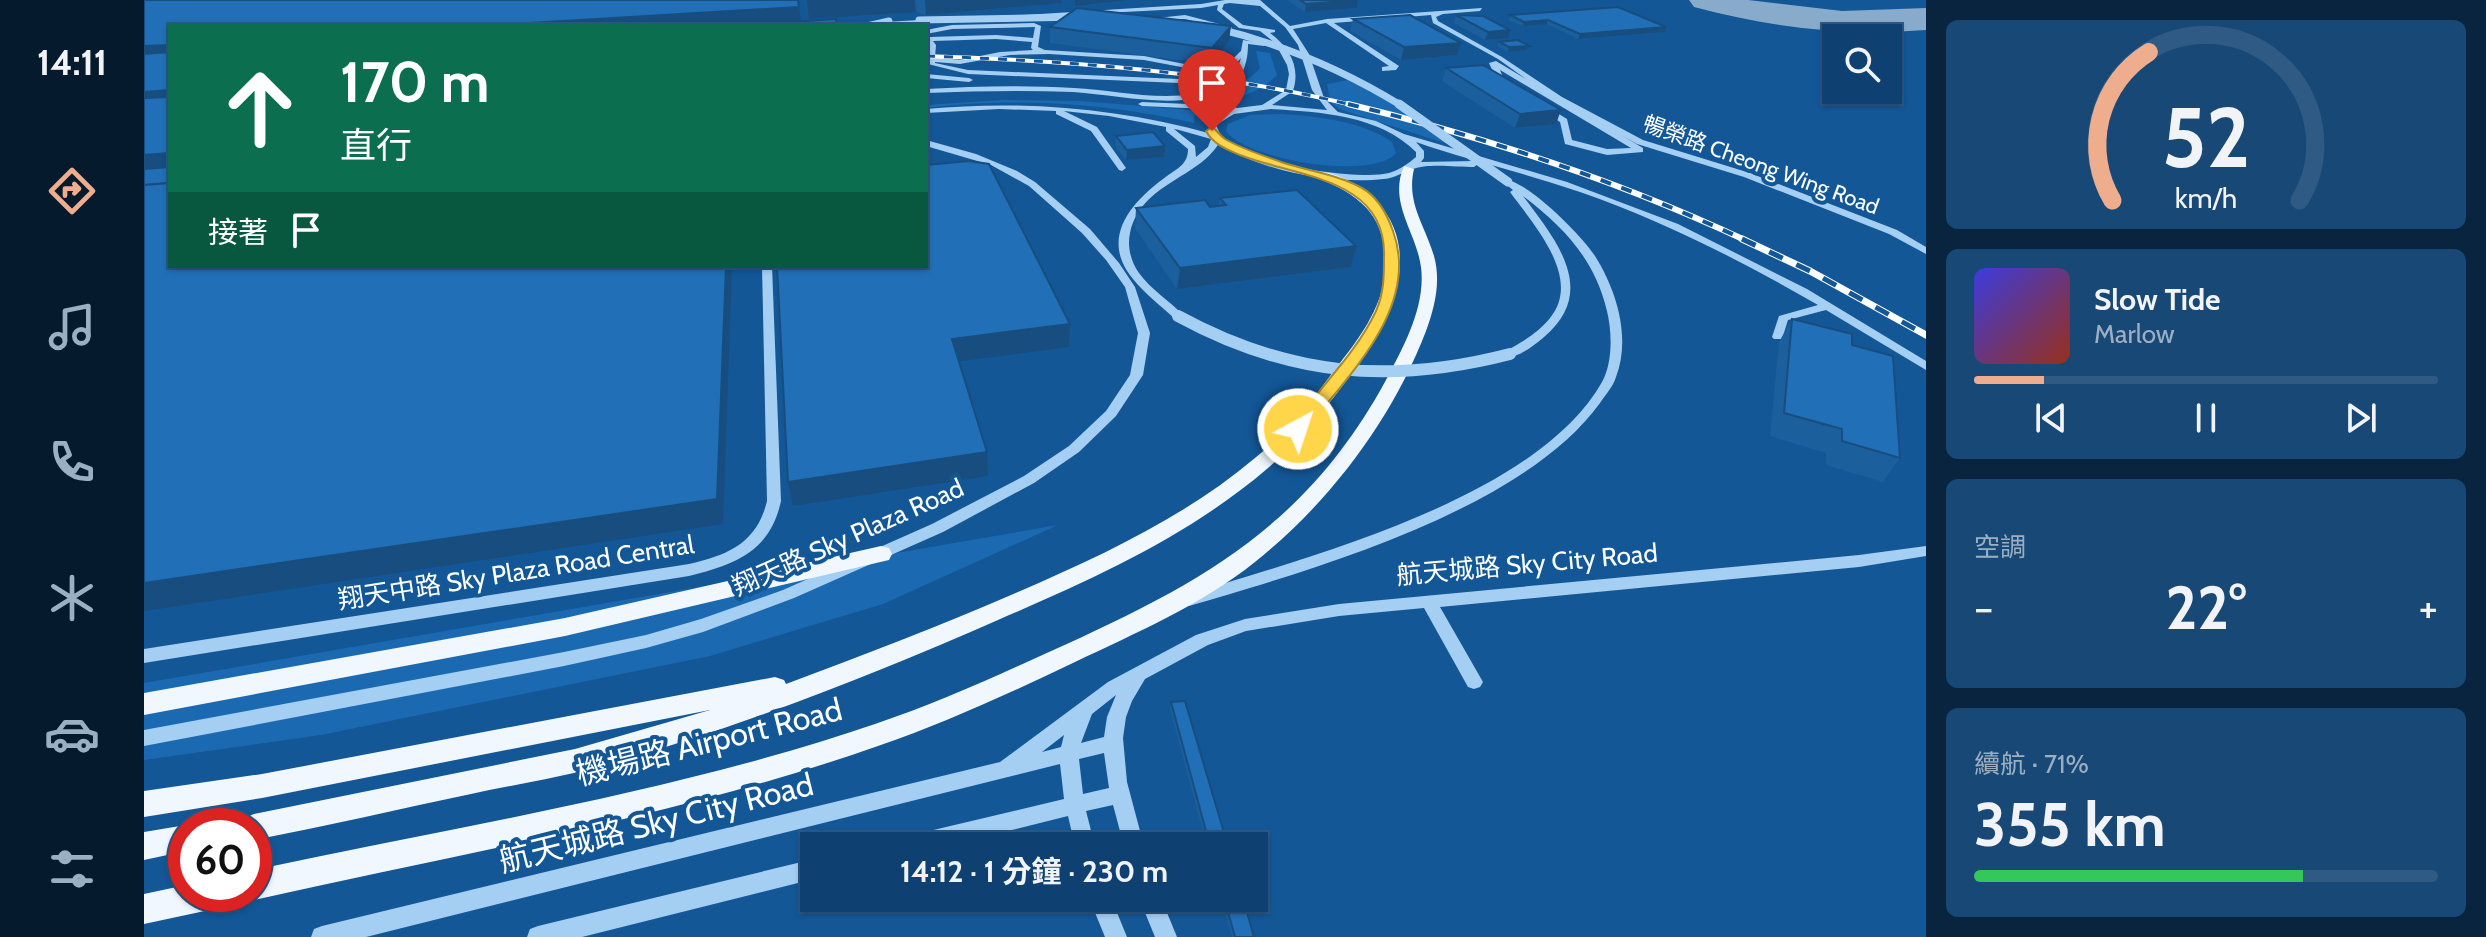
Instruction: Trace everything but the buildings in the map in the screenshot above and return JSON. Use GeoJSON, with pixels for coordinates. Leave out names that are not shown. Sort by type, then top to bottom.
{"type":"FeatureCollection","features":[{"type":"Feature","properties":{"kind":"main road","name":"機場路 Airport Road"},"geometry":{"type":"LineString","coordinates":[[272,881],[675,790],[848,745],[962,702],[1162,608],[1220,574],[1265,543],[1298,509],[1362,434],[1405,359],[1428,298],[1429,270],[1403,193],[1411,167]]}},
{"type":"Feature","properties":{"kind":"main road","name":"機場路 Airport Road"},"geometry":{"type":"LineString","coordinates":[[272,824],[608,752],[834,677],[917,645],[1102,563],[1208,502],[1275,451],[1298,429],[1368,338],[1383,311],[1393,266],[1386,227],[1370,199],[1348,185],[1322,175]]}},
{"type":"Feature","properties":{"kind":"main road"},"geometry":{"type":"LineString","coordinates":[[144,704],[565,627],[881,554]]}},
{"type":"Feature","properties":{"kind":"main road","name":"機場路 Airport Road"},"geometry":{"type":"LineString","coordinates":[[144,804],[262,786],[834,677]]}},
{"type":"Feature","properties":{"kind":"main road"},"geometry":{"type":"LineString","coordinates":[[144,846],[168,841]]}},
{"type":"Feature","properties":{"kind":"main road"},"geometry":{"type":"LineString","coordinates":[[144,909],[168,904]]}},
{"type":"Feature","properties":{"kind":"street"},"geometry":{"type":"LineString","coordinates":[[884,24],[1230,1],[1259,2],[1288,28],[1308,60],[1317,98],[1341,116]]}},
{"type":"Feature","properties":{"kind":"street"},"geometry":{"type":"LineString","coordinates":[[836,22],[889,17],[919,20],[1129,19],[1230,31],[1296,50],[1343,69],[1383,92],[1508,182],[1558,251],[1568,289],[1565,305],[1552,327],[1535,341],[1510,354],[1456,368],[1404,373],[1319,367],[1239,347],[1205,333],[1178,316],[1133,272],[1126,255],[1124,238],[1134,208],[1146,195],[1210,150],[1216,138],[1212,125],[1216,119],[1284,95],[1292,86],[1292,73],[1283,51],[1280,42],[1263,31],[1233,23],[1218,7],[1221,4]]}},
{"type":"Feature","properties":{"kind":"street"},"geometry":{"type":"LineString","coordinates":[[1402,7],[1640,150],[1607,152],[1568,142],[1564,121],[1501,81],[1493,63]]}},
{"type":"Feature","properties":{"kind":"street"},"geometry":{"type":"LineString","coordinates":[[1263,31],[1323,22],[1480,9]]}},
{"type":"Feature","properties":{"kind":"street","name":"暢榮路 Cheong Wing Road"},"geometry":{"type":"LineString","coordinates":[[1442,12],[1433,16],[1435,22],[1500,58],[1559,99],[1640,142],[1747,175],[1893,232],[1926,251]]}},
{"type":"Feature","properties":{"kind":"street"},"geometry":{"type":"LineString","coordinates":[[872,24],[889,17]]}},
{"type":"Feature","properties":{"kind":"street"},"geometry":{"type":"LineString","coordinates":[[1258,41],[1150,21],[1159,17],[1185,17],[1231,28],[1283,51]]}},
{"type":"Feature","properties":{"kind":"street"},"geometry":{"type":"LineString","coordinates":[[928,24],[1044,18]]}},
{"type":"Feature","properties":{"kind":"street"},"geometry":{"type":"LineString","coordinates":[[1279,18],[1323,22],[1396,68],[1385,69]]}},
{"type":"Feature","properties":{"kind":"street"},"geometry":{"type":"LineString","coordinates":[[928,36],[952,27],[1034,25],[1038,26],[1036,40]]}},
{"type":"Feature","properties":{"kind":"street"},"geometry":{"type":"LineString","coordinates":[[928,36],[1036,40],[1047,53]]}},
{"type":"Feature","properties":{"kind":"street"},"geometry":{"type":"LineString","coordinates":[[928,36],[932,64],[968,72],[1191,80],[1228,69],[1237,55],[1245,52]]}},
{"type":"Feature","properties":{"kind":"street"},"geometry":{"type":"LineString","coordinates":[[928,91],[1013,88],[1184,96],[1222,88],[1232,80],[1240,72],[1245,41]]}},
{"type":"Feature","properties":{"kind":"street"},"geometry":{"type":"LineString","coordinates":[[931,58],[958,62],[1010,53],[1047,53],[1136,59],[1217,72]]}},
{"type":"Feature","properties":{"kind":"street"},"geometry":{"type":"LineString","coordinates":[[928,76],[947,80],[1087,83],[1160,89],[1232,80]]}},
{"type":"Feature","properties":{"kind":"street"},"geometry":{"type":"LineString","coordinates":[[928,102],[1037,97],[1170,106],[1300,109],[1341,116],[1575,187],[1637,211],[1827,306],[1926,366]]}},
{"type":"Feature","properties":{"kind":"street"},"geometry":{"type":"LineString","coordinates":[[928,111],[988,107],[1056,108],[1151,121],[1216,138],[1280,166],[1322,175],[1370,178],[1411,167],[1474,164],[1506,167]]}},
{"type":"Feature","properties":{"kind":"street"},"geometry":{"type":"LineString","coordinates":[[1056,108],[1094,129],[1122,168]]}},
{"type":"Feature","properties":{"kind":"street"},"geometry":{"type":"LineString","coordinates":[[1151,121],[1189,143],[1192,158],[1186,167]]}},
{"type":"Feature","properties":{"kind":"street"},"geometry":{"type":"LineString","coordinates":[[1405,136],[1420,151],[1420,158],[1411,167]]}},
{"type":"Feature","properties":{"kind":"street","name":"翔天路 Sky Plaza Road"},"geometry":{"type":"LineString","coordinates":[[144,738],[586,655],[673,634],[754,609],[820,584],[1008,493],[1061,461],[1098,429],[1122,399],[1138,367],[1144,341],[1142,316],[1122,273],[1054,198],[1005,166],[977,155],[928,144]]}},
{"type":"Feature","properties":{"kind":"street"},"geometry":{"type":"LineString","coordinates":[[928,145],[979,170]]}},
{"type":"Feature","properties":{"kind":"street","name":"機場路 Airport Road"},"geometry":{"type":"LineString","coordinates":[[1162,608],[1302,566],[1407,527],[1468,498],[1526,465],[1581,420],[1609,380],[1617,331],[1613,307],[1582,243],[1547,208],[1508,182]]}},
{"type":"Feature","properties":{"kind":"street","name":"翔天中路 Sky Plaza Road Central"},"geometry":{"type":"LineString","coordinates":[[144,656],[689,570],[736,555],[765,530],[773,515],[767,268]]}},
{"type":"Feature","properties":{"kind":"street"},"geometry":{"type":"LineString","coordinates":[[1778,337],[1783,318],[1827,306]]}},
{"type":"Feature","properties":{"kind":"street","name":"航天城路 Sky City Road"},"geometry":{"type":"LineString","coordinates":[[1006,769],[1114,687],[1145,672],[1166,657],[1245,625],[1308,613],[1859,561],[1926,551]]}},
{"type":"Feature","properties":{"kind":"street"},"geometry":{"type":"LineString","coordinates":[[1429,602],[1474,682]]}},
{"type":"Feature","properties":{"kind":"street","name":"航天城路 Sky City Road"},"geometry":{"type":"LineString","coordinates":[[1130,832],[1113,743],[1114,720],[1124,694],[1145,672]]}},
{"type":"Feature","properties":{"kind":"street"},"geometry":{"type":"LineString","coordinates":[[1082,832],[1067,754],[1073,729],[1087,707]]}},
{"type":"Feature","properties":{"kind":"street","name":"航天城路 Sky City Road"},"geometry":{"type":"LineString","coordinates":[[322,937],[1113,743]]}},
{"type":"Feature","properties":{"kind":"street"},"geometry":{"type":"LineString","coordinates":[[965,832],[1121,794]]}},
{"type":"Feature","properties":{"kind":"street"},"geometry":{"type":"LineString","coordinates":[[538,937],[800,872]]}},
{"type":"Feature","properties":{"kind":"street"},"geometry":{"type":"LineString","coordinates":[[1106,912],[1116,937]]}},
{"type":"Feature","properties":{"kind":"street"},"geometry":{"type":"LineString","coordinates":[[1156,912],[1166,937]]}},
{"type":"Feature","properties":{"kind":"shaded area"},"geometry":{"type":"Polygon","coordinates":[[[1256,51],[1270,53],[1277,75],[1263,87],[1246,95],[1227,99],[1208,97],[1253,75],[1260,68],[1256,51]]]}},
{"type":"Feature","properties":{"kind":"shaded area"},"geometry":{"type":"Polygon","coordinates":[[[1354,79],[1460,148],[1339,109],[1331,102],[1327,84],[1354,79]]]}},
{"type":"Feature","properties":{"kind":"shaded area"},"geometry":{"type":"Polygon","coordinates":[[[1003,100],[1081,101],[1201,111],[1194,116],[1194,123],[1128,111],[1061,104],[993,103],[928,108],[928,105],[1003,100]]]}},
{"type":"Feature","properties":{"kind":"shaded area"},"geometry":{"type":"Polygon","coordinates":[[[1281,114],[1353,124],[1392,142],[1396,153],[1383,161],[1363,165],[1310,163],[1258,151],[1226,131],[1228,124],[1250,115],[1281,114]]]}},
{"type":"Feature","properties":{"kind":"shaded area"},"geometry":{"type":"Polygon","coordinates":[[[1058,525],[883,604],[710,656],[321,735],[144,760],[144,683],[1058,525]]]}},
{"type":"Feature","properties":{"kind":"taxiway"},"geometry":{"type":"LineString","coordinates":[[1706,0],[1788,18],[1842,22],[1926,19]]}},
{"type":"Feature","properties":{"kind":"railway"},"geometry":{"type":"LineString","coordinates":[[928,56],[1035,61],[1196,76],[1353,105]]}},
{"type":"Feature","properties":{"kind":"railway"},"geometry":{"type":"LineString","coordinates":[[1348,104],[1353,105]]}},
{"type":"Feature","properties":{"kind":"railway"},"geometry":{"type":"LineString","coordinates":[[1353,105],[1551,162],[1650,199],[1747,241]]}},
{"type":"Feature","properties":{"kind":"railway"},"geometry":{"type":"LineString","coordinates":[[1742,239],[1810,271],[1926,335]]}},
{"type":"Feature","properties":{"kind":"route"},"geometry":{"type":"LineString","coordinates":[[1212,131],[1216,138],[1241,151],[1280,166],[1322,175],[1361,192],[1380,213],[1391,245],[1391,289],[1383,311],[1368,338],[1298,429]]}}]}
